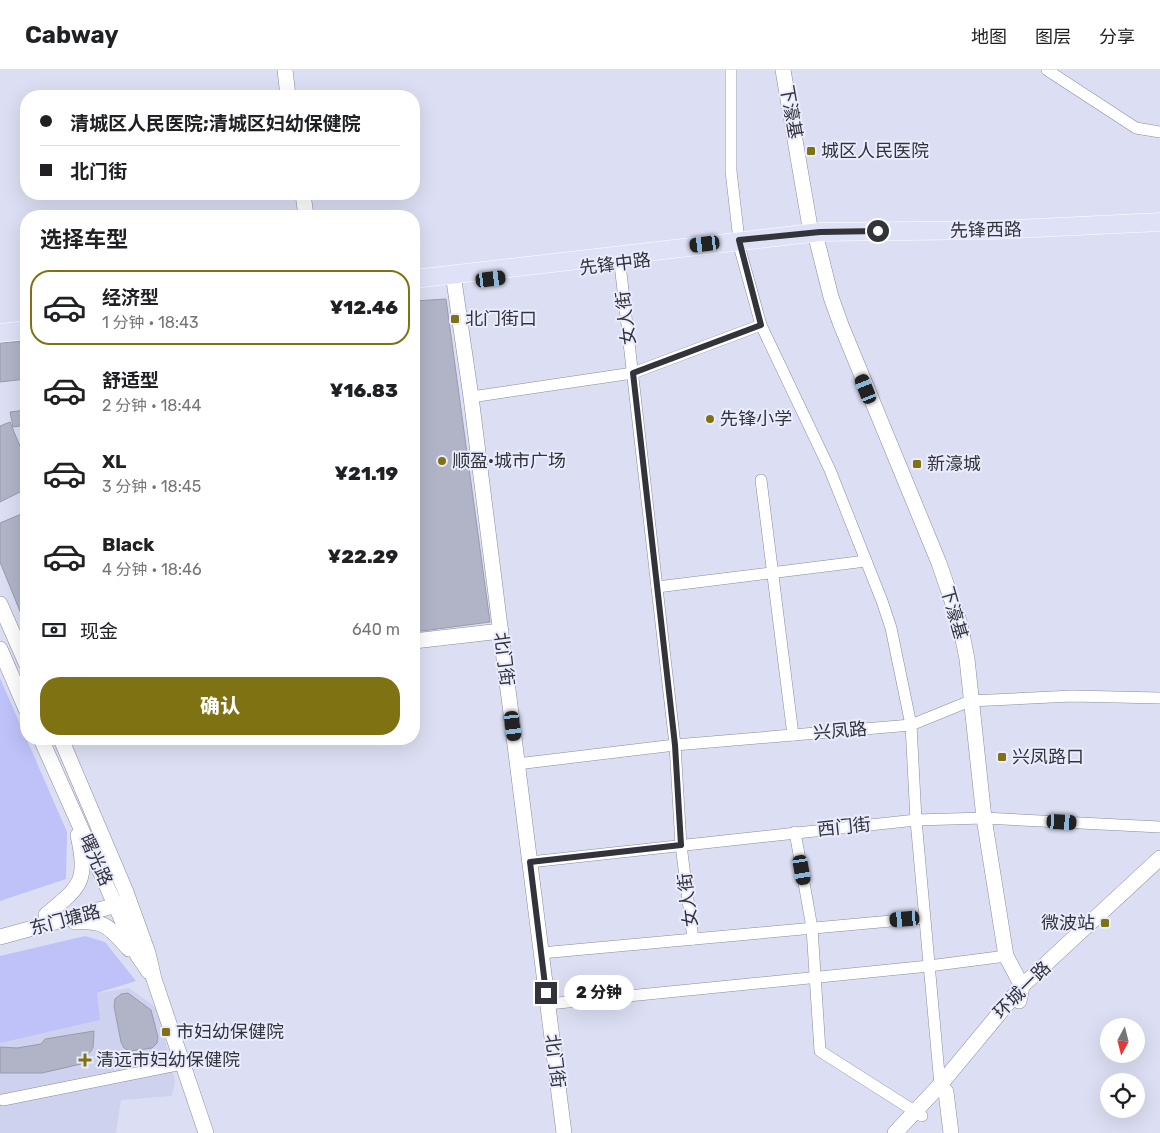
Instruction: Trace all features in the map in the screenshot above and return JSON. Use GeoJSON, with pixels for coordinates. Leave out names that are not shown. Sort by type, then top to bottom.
{"type":"FeatureCollection","features":[{"type":"Feature","properties":{"kind":"main road","name":"先锋西路"},"geometry":{"type":"LineString","coordinates":[[816,235],[994,230],[1160,222]]}},
{"type":"Feature","properties":{"kind":"main road","name":"先锋西路"},"geometry":{"type":"LineString","coordinates":[[816,235],[1160,231]]}},
{"type":"Feature","properties":{"kind":"main road","name":"先锋中路"},"geometry":{"type":"LineString","coordinates":[[420,287],[454,279],[816,235]]}},
{"type":"Feature","properties":{"kind":"main road","name":"先锋中路"},"geometry":{"type":"LineString","coordinates":[[420,279],[454,279],[620,264],[740,245]]}},
{"type":"Feature","properties":{"kind":"main road"},"geometry":{"type":"LineString","coordinates":[[0,321],[20,319]]}},
{"type":"Feature","properties":{"kind":"main road"},"geometry":{"type":"LineString","coordinates":[[0,333],[20,331]]}},
{"type":"Feature","properties":{"kind":"street"},"geometry":{"type":"LineString","coordinates":[[284,70],[287,90]]}},
{"type":"Feature","properties":{"kind":"street"},"geometry":{"type":"LineString","coordinates":[[731,70],[731,171],[740,245],[761,325],[830,470],[866,561],[891,628],[911,725],[924,918],[942,1092],[942,1133]]}},
{"type":"Feature","properties":{"kind":"street","name":"下濠基"},"geometry":{"type":"LineString","coordinates":[[783,70],[816,235],[831,297],[939,563],[960,624],[967,659],[984,818],[1006,956],[1022,986]]}},
{"type":"Feature","properties":{"kind":"street","name":"下濠基"},"geometry":{"type":"LineString","coordinates":[[790,70],[816,235]]}},
{"type":"Feature","properties":{"kind":"street"},"geometry":{"type":"LineString","coordinates":[[1048,70],[1136,128],[1160,132]]}},
{"type":"Feature","properties":{"kind":"street","name":"女人街"},"geometry":{"type":"LineString","coordinates":[[620,264],[675,745],[681,845],[692,939]]}},
{"type":"Feature","properties":{"kind":"street","name":"北门街"},"geometry":{"type":"LineString","coordinates":[[454,279],[471,397],[564,1133]]}},
{"type":"Feature","properties":{"kind":"street"},"geometry":{"type":"LineString","coordinates":[[471,397],[633,373],[761,325]]}},
{"type":"Feature","properties":{"kind":"street"},"geometry":{"type":"LineString","coordinates":[[761,480],[793,735]]}},
{"type":"Feature","properties":{"kind":"street"},"geometry":{"type":"LineString","coordinates":[[657,587],[866,561]]}},
{"type":"Feature","properties":{"kind":"street"},"geometry":{"type":"LineString","coordinates":[[0,604],[20,649]]}},
{"type":"Feature","properties":{"kind":"street"},"geometry":{"type":"LineString","coordinates":[[420,640],[501,631]]}},
{"type":"Feature","properties":{"kind":"street"},"geometry":{"type":"LineString","coordinates":[[0,649],[20,692]]}},
{"type":"Feature","properties":{"kind":"street","name":"兴凤路"},"geometry":{"type":"LineString","coordinates":[[518,764],[675,745],[911,725],[970,701],[1072,696],[1160,698]]}},
{"type":"Feature","properties":{"kind":"street","name":"曙光路"},"geometry":{"type":"LineString","coordinates":[[44,745],[71,804],[148,953],[154,979],[206,1133]]}},
{"type":"Feature","properties":{"kind":"street","name":"曙光路"},"geometry":{"type":"LineString","coordinates":[[63,745],[121,899],[138,956],[154,979]]}},
{"type":"Feature","properties":{"kind":"street"},"geometry":{"type":"LineString","coordinates":[[47,920],[75,889],[83,872],[82,854],[71,804]]}},
{"type":"Feature","properties":{"kind":"street","name":"西门街"},"geometry":{"type":"LineString","coordinates":[[530,862],[916,820],[984,818],[1160,827]]}},
{"type":"Feature","properties":{"kind":"street"},"geometry":{"type":"LineString","coordinates":[[795,832],[812,928],[820,1052],[919,1114]]}},
{"type":"Feature","properties":{"kind":"street","name":"环城一路"},"geometry":{"type":"LineString","coordinates":[[942,1092],[1022,986],[1160,858]]}},
{"type":"Feature","properties":{"kind":"street","name":"环城一路"},"geometry":{"type":"LineString","coordinates":[[895,1133],[942,1092],[1019,1001],[1160,869]]}},
{"type":"Feature","properties":{"kind":"street","name":"东门塘路"},"geometry":{"type":"LineString","coordinates":[[0,937],[47,920],[121,899]]}},
{"type":"Feature","properties":{"kind":"street"},"geometry":{"type":"LineString","coordinates":[[541,953],[924,918]]}},
{"type":"Feature","properties":{"kind":"street"},"geometry":{"type":"LineString","coordinates":[[47,920],[101,924],[112,929],[129,949],[138,956]]}},
{"type":"Feature","properties":{"kind":"street","name":"东门塘路"},"geometry":{"type":"LineString","coordinates":[[0,927],[47,920]]}},
{"type":"Feature","properties":{"kind":"street"},"geometry":{"type":"LineString","coordinates":[[548,1004],[816,978],[1006,956]]}},
{"type":"Feature","properties":{"kind":"street"},"geometry":{"type":"LineString","coordinates":[[1019,1001],[1022,986]]}},
{"type":"Feature","properties":{"kind":"street"},"geometry":{"type":"LineString","coordinates":[[3,1100],[182,1064]]}},
{"type":"Feature","properties":{"kind":"street"},"geometry":{"type":"LineString","coordinates":[[942,1092],[951,1133]]}},
{"type":"Feature","properties":{"kind":"street","name":"环城一路"},"geometry":{"type":"LineString","coordinates":[[906,1133],[919,1114]]}},
{"type":"Feature","properties":{"kind":"shaded area"},"geometry":{"type":"Polygon","coordinates":[[[0,678],[20,724],[20,745],[29,745],[67,832],[66,879],[0,901],[0,678]]]}},
{"type":"Feature","properties":{"kind":"shaded area"},"geometry":{"type":"Polygon","coordinates":[[[85,936],[105,942],[136,981],[97,993],[100,1020],[0,1043],[0,956],[85,936]]]}},
{"type":"Feature","properties":{"kind":"shaded area","name":"清远市妇幼保健院"},"geometry":{"type":"Polygon","coordinates":[[[129,988],[158,1009],[175,1081],[172,1096],[121,1100],[116,1133],[0,1133],[0,1040],[99,1020],[97,993],[129,988]]]}},
{"type":"Feature","properties":{"kind":"building","name":"顺盈·城市广场"},"geometry":{"type":"Polygon","coordinates":[[[446,299],[490,622],[420,631],[420,301],[446,299]]]}},
{"type":"Feature","properties":{"kind":"building"},"geometry":{"type":"Polygon","coordinates":[[[20,341],[20,380],[0,382],[0,343],[20,341]]]}},
{"type":"Feature","properties":{"kind":"building"},"geometry":{"type":"Polygon","coordinates":[[[20,411],[20,426],[13,427],[10,412],[20,411]]]}},
{"type":"Feature","properties":{"kind":"building"},"geometry":{"type":"Polygon","coordinates":[[[10,422],[20,446],[20,492],[0,502],[0,426],[10,422]]]}},
{"type":"Feature","properties":{"kind":"building"},"geometry":{"type":"Polygon","coordinates":[[[20,515],[20,611],[0,562],[0,523],[20,515]]]}},
{"type":"Feature","properties":{"kind":"building"},"geometry":{"type":"Polygon","coordinates":[[[128,993],[151,1010],[158,1037],[157,1043],[152,1048],[130,1051],[124,1048],[121,1042],[114,1006],[115,999],[121,994],[128,993]]]}},
{"type":"Feature","properties":{"kind":"building"},"geometry":{"type":"Polygon","coordinates":[[[94,1031],[93,1048],[81,1064],[42,1073],[0,1073],[0,1047],[17,1048],[41,1044],[45,1039],[94,1031]]]}},
{"type":"Feature","properties":{"kind":"place","name":"城区人民医院"},"geometry":{"type":"Point","coordinates":[811,151]}},
{"type":"Feature","properties":{"kind":"place","name":"北门街口"},"geometry":{"type":"Point","coordinates":[455,319]}},
{"type":"Feature","properties":{"kind":"place","name":"先锋小学"},"geometry":{"type":"Point","coordinates":[710,419]}},
{"type":"Feature","properties":{"kind":"place","name":"顺盈·城市广场"},"geometry":{"type":"Point","coordinates":[442,461]}},
{"type":"Feature","properties":{"kind":"place","name":"新濠城"},"geometry":{"type":"Point","coordinates":[917,464]}},
{"type":"Feature","properties":{"kind":"place","name":"兴凤路口"},"geometry":{"type":"Point","coordinates":[1002,757]}},
{"type":"Feature","properties":{"kind":"place","name":"微波站"},"geometry":{"type":"Point","coordinates":[1105,923]}},
{"type":"Feature","properties":{"kind":"place","name":"市妇幼保健院"},"geometry":{"type":"Point","coordinates":[166,1032]}},
{"type":"Feature","properties":{"kind":"place","name":"清远市妇幼保健院"},"geometry":{"type":"Point","coordinates":[85,1060]}},
{"type":"Feature","properties":{"kind":"route"},"geometry":{"type":"LineString","coordinates":[[546,993],[530,862],[681,845],[675,745],[633,373],[761,325],[739,240],[820,232],[878,231]]}}]}
